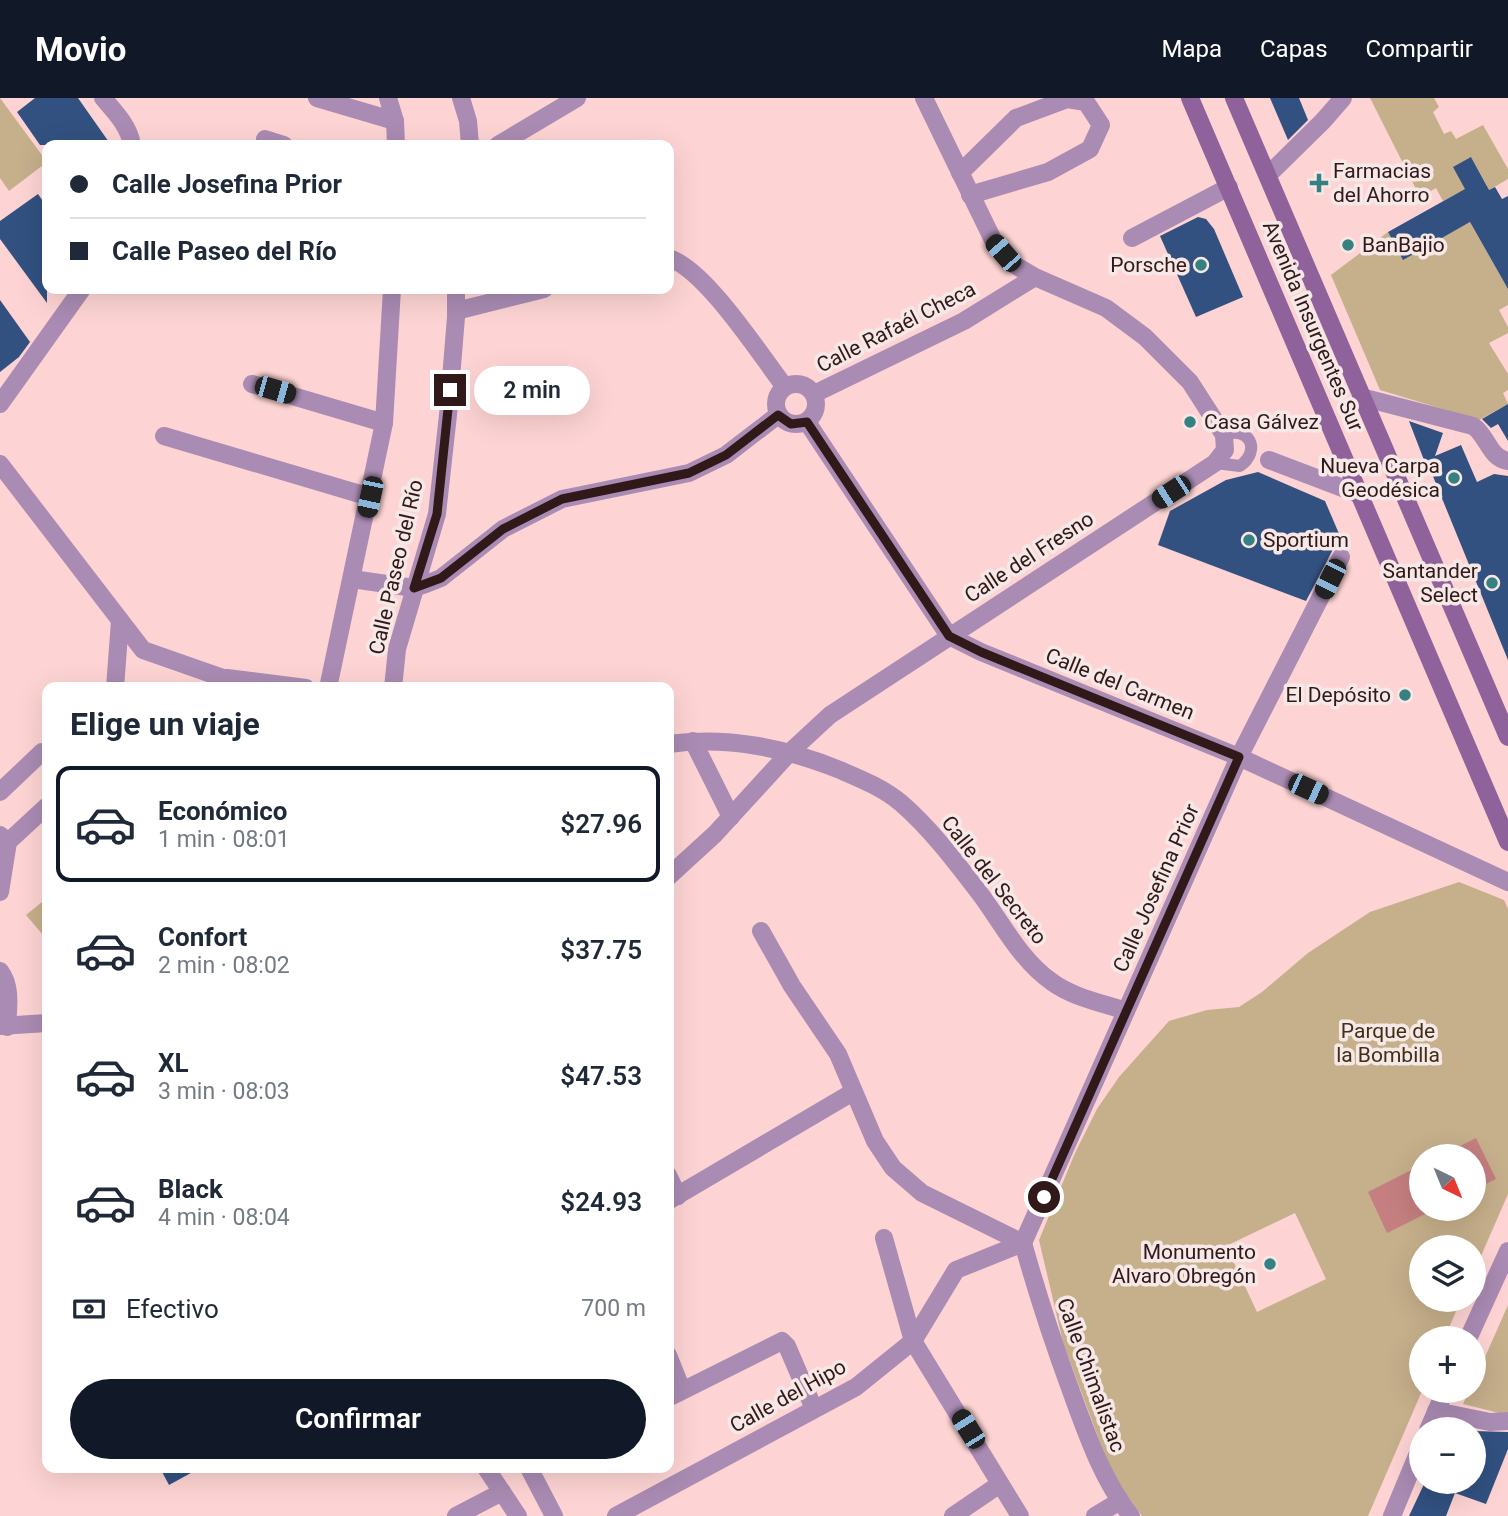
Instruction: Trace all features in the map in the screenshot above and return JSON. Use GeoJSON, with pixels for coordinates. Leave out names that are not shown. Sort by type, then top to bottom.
{"type":"FeatureCollection","features":[{"type":"Feature","properties":{"kind":"main road","name":"Avenida Insurgentes Sur"},"geometry":{"type":"LineString","coordinates":[[1190,98],[1508,842]]}},
{"type":"Feature","properties":{"kind":"main road","name":"Avenida Insurgentes Sur"},"geometry":{"type":"LineString","coordinates":[[1234,98],[1508,737]]}},
{"type":"Feature","properties":{"kind":"street"},"geometry":{"type":"LineString","coordinates":[[103,98],[120,118],[131,140]]}},
{"type":"Feature","properties":{"kind":"street"},"geometry":{"type":"LineString","coordinates":[[317,98],[396,121]]}},
{"type":"Feature","properties":{"kind":"street"},"geometry":{"type":"LineString","coordinates":[[388,98],[396,121],[396,140]]}},
{"type":"Feature","properties":{"kind":"street"},"geometry":{"type":"LineString","coordinates":[[461,98],[470,140]]}},
{"type":"Feature","properties":{"kind":"street"},"geometry":{"type":"LineString","coordinates":[[507,140],[578,98]]}},
{"type":"Feature","properties":{"kind":"street"},"geometry":{"type":"LineString","coordinates":[[923,98],[994,242],[1013,264],[1035,277]]}},
{"type":"Feature","properties":{"kind":"street"},"geometry":{"type":"LineString","coordinates":[[1268,175],[1343,98]]}},
{"type":"Feature","properties":{"kind":"street"},"geometry":{"type":"LineString","coordinates":[[960,173],[1016,118],[1067,99],[1086,102],[1101,125],[1090,149],[1048,173],[970,195]]}},
{"type":"Feature","properties":{"kind":"street"},"geometry":{"type":"LineString","coordinates":[[1132,238],[1229,187]]}},
{"type":"Feature","properties":{"kind":"street"},"geometry":{"type":"LineString","coordinates":[[674,259],[692,271],[709,288],[785,387]]}},
{"type":"Feature","properties":{"kind":"street","name":"Calle Rafaél Checa"},"geometry":{"type":"LineString","coordinates":[[814,394],[964,321],[1035,277]]}},
{"type":"Feature","properties":{"kind":"street","name":"Calle del Fresno"},"geometry":{"type":"LineString","coordinates":[[674,871],[731,817],[790,751],[830,715],[1221,449],[1190,382],[1146,337],[1106,308],[1035,277]]}},
{"type":"Feature","properties":{"kind":"street"},"geometry":{"type":"LineString","coordinates":[[0,404],[78,294]]}},
{"type":"Feature","properties":{"kind":"street","name":"Calle Paseo del Río"},"geometry":{"type":"LineString","coordinates":[[329,682],[384,424],[392,294]]}},
{"type":"Feature","properties":{"kind":"street","name":"Calle Paseo del Río"},"geometry":{"type":"LineString","coordinates":[[394,682],[397,649],[437,514],[448,415],[456,294]]}},
{"type":"Feature","properties":{"kind":"street"},"geometry":{"type":"LineString","coordinates":[[456,311],[524,294]]}},
{"type":"Feature","properties":{"kind":"street"},"geometry":{"type":"LineString","coordinates":[[252,384],[384,424]]}},
{"type":"Feature","properties":{"kind":"street"},"geometry":{"type":"LineString","coordinates":[[801,384],[814,394],[816,409],[807,422],[791,424],[778,415],[776,400],[785,387],[801,384]]}},
{"type":"Feature","properties":{"kind":"street"},"geometry":{"type":"LineString","coordinates":[[1361,397],[1473,426],[1480,431],[1495,456],[1508,461]]}},
{"type":"Feature","properties":{"kind":"street"},"geometry":{"type":"LineString","coordinates":[[352,579],[414,588],[441,578],[503,529],[562,499],[689,473],[726,455],[778,415]]}},
{"type":"Feature","properties":{"kind":"street"},"geometry":{"type":"LineString","coordinates":[[807,422],[949,636]]}},
{"type":"Feature","properties":{"kind":"street"},"geometry":{"type":"LineString","coordinates":[[164,436],[370,497]]}},
{"type":"Feature","properties":{"kind":"street"},"geometry":{"type":"LineString","coordinates":[[1269,460],[1361,495]]}},
{"type":"Feature","properties":{"kind":"street"},"geometry":{"type":"LineString","coordinates":[[0,464],[143,650],[236,682]]}},
{"type":"Feature","properties":{"kind":"street","name":"Calle Josefina Prior"},"geometry":{"type":"LineString","coordinates":[[1023,1243],[1239,757],[1341,557]]}},
{"type":"Feature","properties":{"kind":"street"},"geometry":{"type":"LineString","coordinates":[[115,682],[120,621]]}},
{"type":"Feature","properties":{"kind":"street","name":"Calle del Carmen"},"geometry":{"type":"LineString","coordinates":[[949,636],[1239,757],[1508,882]]}},
{"type":"Feature","properties":{"kind":"street"},"geometry":{"type":"LineString","coordinates":[[693,741],[731,817]]}},
{"type":"Feature","properties":{"kind":"street","name":"Calle del Secreto"},"geometry":{"type":"LineString","coordinates":[[674,743],[693,741],[750,744],[790,751],[869,782],[901,803],[951,856],[1031,964],[1053,983],[1081,996],[1126,1011]]}},
{"type":"Feature","properties":{"kind":"street"},"geometry":{"type":"LineString","coordinates":[[0,792],[42,752]]}},
{"type":"Feature","properties":{"kind":"street"},"geometry":{"type":"LineString","coordinates":[[0,892],[4,838],[42,811]]}},
{"type":"Feature","properties":{"kind":"street"},"geometry":{"type":"LineString","coordinates":[[761,931],[792,986],[838,1054],[875,1141],[893,1168],[922,1193],[1023,1243]]}},
{"type":"Feature","properties":{"kind":"street"},"geometry":{"type":"LineString","coordinates":[[0,971],[5,979],[9,997],[3,1027],[42,1023]]}},
{"type":"Feature","properties":{"kind":"street"},"geometry":{"type":"LineString","coordinates":[[674,1198],[853,1092]]}},
{"type":"Feature","properties":{"kind":"street"},"geometry":{"type":"LineString","coordinates":[[884,1238],[913,1341],[1020,1516]]}},
{"type":"Feature","properties":{"kind":"street","name":"Calle del Hipo"},"geometry":{"type":"LineString","coordinates":[[616,1516],[856,1387],[913,1341],[956,1270],[1023,1243]]}},
{"type":"Feature","properties":{"kind":"street","name":"Calle Chimalistac"},"geometry":{"type":"LineString","coordinates":[[1023,1243],[1044,1316],[1098,1463],[1131,1516]]}},
{"type":"Feature","properties":{"kind":"street"},"geometry":{"type":"LineString","coordinates":[[1474,1326],[1508,1251]]}},
{"type":"Feature","properties":{"kind":"street"},"geometry":{"type":"LineString","coordinates":[[676,1394],[782,1340],[788,1346],[814,1409]]}},
{"type":"Feature","properties":{"kind":"street"},"geometry":{"type":"LineString","coordinates":[[1433,1417],[1440,1403]]}},
{"type":"Feature","properties":{"kind":"street"},"geometry":{"type":"LineString","coordinates":[[1436,1411],[1490,1422],[1508,1422]]}},
{"type":"Feature","properties":{"kind":"street"},"geometry":{"type":"LineString","coordinates":[[489,1473],[518,1516]]}},
{"type":"Feature","properties":{"kind":"street"},"geometry":{"type":"LineString","coordinates":[[535,1473],[554,1516]]}},
{"type":"Feature","properties":{"kind":"street"},"geometry":{"type":"LineString","coordinates":[[1392,1516],[1409,1475]]}},
{"type":"Feature","properties":{"kind":"street"},"geometry":{"type":"LineString","coordinates":[[953,1516],[1000,1484]]}},
{"type":"Feature","properties":{"kind":"street"},"geometry":{"type":"LineString","coordinates":[[456,1516],[502,1492]]}},
{"type":"Feature","properties":{"kind":"street"},"geometry":{"type":"LineString","coordinates":[[1095,1516],[1120,1501]]}},
{"type":"Feature","properties":{"kind":"green space"},"geometry":{"type":"Polygon","coordinates":[[[0,98],[42,155],[42,166],[9,191],[0,178],[0,98]]]}},
{"type":"Feature","properties":{"kind":"green space"},"geometry":{"type":"Polygon","coordinates":[[[1370,98],[1434,98],[1439,107],[1433,112],[1444,134],[1451,131],[1456,139],[1483,125],[1508,169],[1508,179],[1477,197],[1475,193],[1487,186],[1471,157],[1469,195],[1464,198],[1460,192],[1443,201],[1436,188],[1420,197],[1370,98]]]}},
{"type":"Feature","properties":{"kind":"green space"},"geometry":{"type":"Polygon","coordinates":[[[1470,222],[1508,289],[1508,305],[1499,310],[1508,327],[1508,333],[1489,343],[1508,374],[1508,390],[1503,393],[1508,404],[1479,420],[1380,390],[1331,275],[1388,232],[1403,259],[1470,222]]]}},
{"type":"Feature","properties":{"kind":"green space","name":"Parque de la Bombilla"},"geometry":{"type":"Polygon","coordinates":[[[1459,882],[1504,900],[1508,909],[1508,1194],[1486,1244],[1486,1235],[1409,1235],[1409,1312],[1456,1312],[1450,1326],[1409,1326],[1409,1403],[1417,1403],[1368,1516],[1142,1516],[1118,1483],[1105,1456],[1063,1342],[1039,1240],[1075,1153],[1097,1109],[1119,1077],[1169,1021],[1207,1010],[1239,1007],[1262,992],[1308,953],[1370,912],[1459,882]],[[1295,1213],[1226,1246],[1257,1312],[1326,1279],[1295,1213]]]}},
{"type":"Feature","properties":{"kind":"green space"},"geometry":{"type":"Polygon","coordinates":[[[42,902],[42,934],[26,915],[42,902]]]}},
{"type":"Feature","properties":{"kind":"green space"},"geometry":{"type":"Polygon","coordinates":[[[1508,1305],[1508,1412],[1499,1413],[1463,1404],[1486,1403],[1486,1355],[1508,1305]]]}},
{"type":"Feature","properties":{"kind":"shaded area"},"geometry":{"type":"Polygon","coordinates":[[[1476,1138],[1479,1144],[1464,1144],[1476,1138]]]}},
{"type":"Feature","properties":{"kind":"shaded area"},"geometry":{"type":"Polygon","coordinates":[[[1486,1158],[1496,1179],[1486,1184],[1486,1158]]]}},
{"type":"Feature","properties":{"kind":"shaded area"},"geometry":{"type":"Polygon","coordinates":[[[1409,1171],[1409,1222],[1387,1233],[1368,1192],[1409,1171]]]}},
{"type":"Feature","properties":{"kind":"building"},"geometry":{"type":"Polygon","coordinates":[[[35,98],[78,98],[107,140],[42,140],[40,145],[17,112],[35,98]]]}},
{"type":"Feature","properties":{"kind":"building"},"geometry":{"type":"Polygon","coordinates":[[[1270,98],[1299,98],[1308,120],[1288,140],[1270,98]]]}},
{"type":"Feature","properties":{"kind":"building"},"geometry":{"type":"Polygon","coordinates":[[[1471,157],[1489,190],[1495,187],[1502,199],[1508,196],[1508,289],[1470,222],[1403,260],[1388,232],[1465,189],[1453,167],[1471,157]]]}},
{"type":"Feature","properties":{"kind":"building"},"geometry":{"type":"Polygon","coordinates":[[[38,194],[42,200],[42,294],[47,294],[47,303],[0,239],[0,221],[38,194]]]}},
{"type":"Feature","properties":{"kind":"building","name":"Porsche"},"geometry":{"type":"Polygon","coordinates":[[[1198,217],[1206,219],[1214,229],[1243,297],[1196,317],[1160,236],[1198,217]]]}},
{"type":"Feature","properties":{"kind":"building"},"geometry":{"type":"Polygon","coordinates":[[[0,300],[30,342],[19,357],[0,372],[0,300]]]}},
{"type":"Feature","properties":{"kind":"building"},"geometry":{"type":"Polygon","coordinates":[[[1508,404],[1508,441],[1498,424],[1491,428],[1482,419],[1508,404]]]}},
{"type":"Feature","properties":{"kind":"building"},"geometry":{"type":"Polygon","coordinates":[[[1409,421],[1443,433],[1435,456],[1461,445],[1477,482],[1494,474],[1508,476],[1508,660],[1430,469],[1429,471],[1427,467],[1417,463],[1424,460],[1409,421]]]}},
{"type":"Feature","properties":{"kind":"building","name":"Sportium"},"geometry":{"type":"Polygon","coordinates":[[[1258,472],[1325,501],[1340,536],[1306,601],[1158,545],[1170,511],[1226,480],[1258,472]]]}},
{"type":"Feature","properties":{"kind":"building"},"geometry":{"type":"Polygon","coordinates":[[[1486,1431],[1508,1432],[1508,1449],[1486,1504],[1458,1494],[1486,1494],[1486,1431]]]}},
{"type":"Feature","properties":{"kind":"building"},"geometry":{"type":"Polygon","coordinates":[[[163,1473],[191,1473],[169,1485],[163,1473]]]}},
{"type":"Feature","properties":{"kind":"building"},"geometry":{"type":"Polygon","coordinates":[[[1419,1494],[1455,1494],[1446,1516],[1409,1516],[1419,1494]]]}},
{"type":"Feature","properties":{"kind":"place","name":"Farmacias del Ahorro"},"geometry":{"type":"Point","coordinates":[1319,183]}},
{"type":"Feature","properties":{"kind":"place","name":"BanBajio"},"geometry":{"type":"Point","coordinates":[1348,245]}},
{"type":"Feature","properties":{"kind":"place","name":"Porsche"},"geometry":{"type":"Point","coordinates":[1201,265]}},
{"type":"Feature","properties":{"kind":"place","name":"Casa Gálvez"},"geometry":{"type":"Point","coordinates":[1190,422]}},
{"type":"Feature","properties":{"kind":"place","name":"Nueva Carpa Geodésica"},"geometry":{"type":"Point","coordinates":[1454,478]}},
{"type":"Feature","properties":{"kind":"place","name":"Sportium"},"geometry":{"type":"Point","coordinates":[1249,540]}},
{"type":"Feature","properties":{"kind":"place","name":"Santander Select"},"geometry":{"type":"Point","coordinates":[1492,583]}},
{"type":"Feature","properties":{"kind":"place","name":"El Depósito"},"geometry":{"type":"Point","coordinates":[1405,695]}},
{"type":"Feature","properties":{"kind":"place","name":"Monumento Alvaro Obregón"},"geometry":{"type":"Point","coordinates":[1270,1264]}},
{"type":"Feature","properties":{"kind":"route"},"geometry":{"type":"LineString","coordinates":[[450,390],[437,514],[414,588],[441,578],[503,529],[562,499],[689,473],[726,455],[778,415],[791,424],[807,422],[949,636],[981,652],[1239,757],[1044,1197]]}}]}
